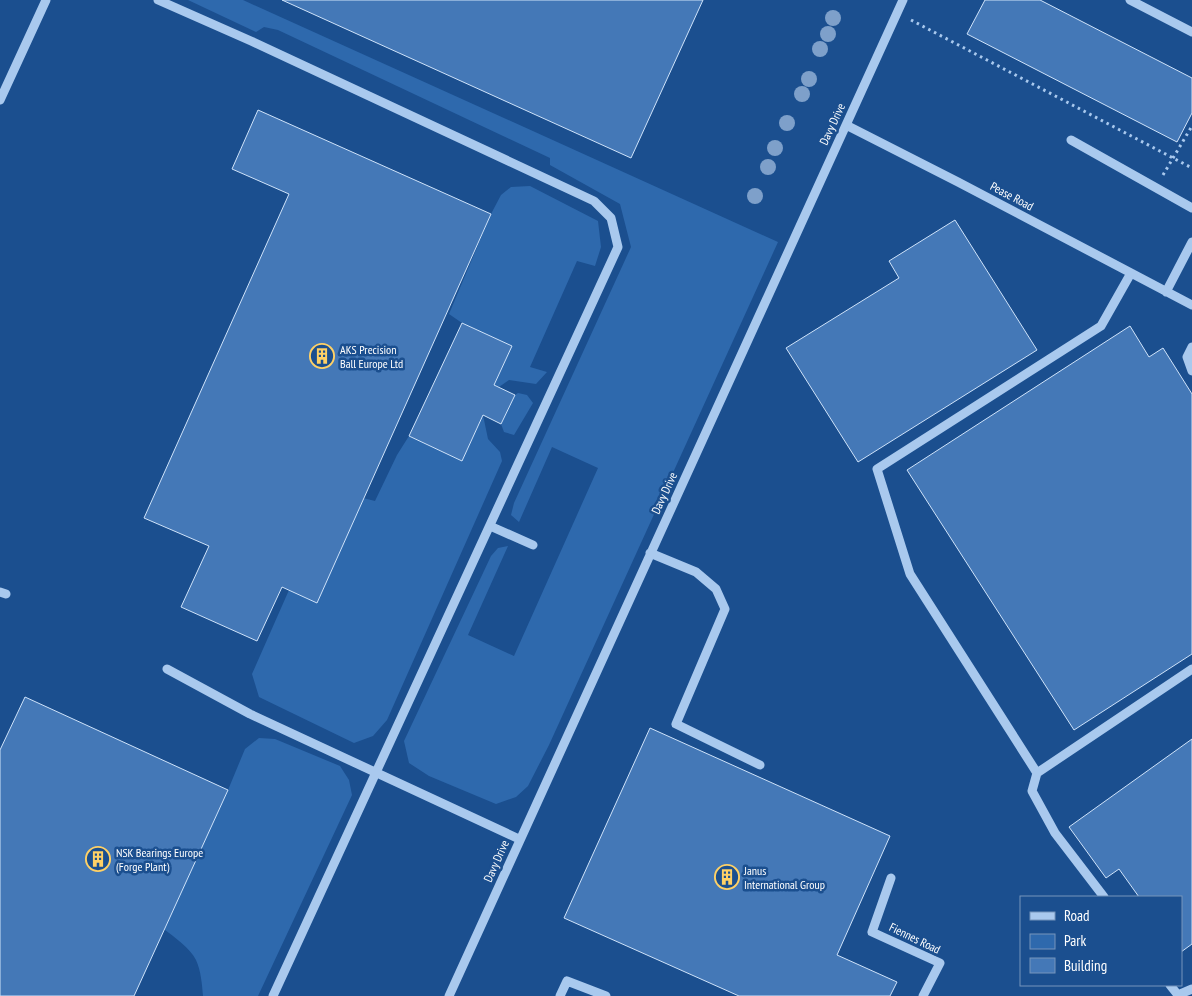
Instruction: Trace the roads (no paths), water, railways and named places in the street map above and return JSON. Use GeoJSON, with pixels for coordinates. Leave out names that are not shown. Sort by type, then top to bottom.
{"type":"FeatureCollection","features":[{"type":"Feature","properties":{"kind":"street"},"geometry":{"type":"LineString","coordinates":[[0,100],[46,0]]}},
{"type":"Feature","properties":{"kind":"street"},"geometry":{"type":"LineString","coordinates":[[158,0],[594,201],[611,218],[618,247],[273,996]]}},
{"type":"Feature","properties":{"kind":"street","name":"Davy Drive"},"geometry":{"type":"LineString","coordinates":[[449,996],[903,0]]}},
{"type":"Feature","properties":{"kind":"street"},"geometry":{"type":"LineString","coordinates":[[1130,0],[1192,32]]}},
{"type":"Feature","properties":{"kind":"street","name":"Pease Road"},"geometry":{"type":"LineString","coordinates":[[846,125],[1192,305]]}},
{"type":"Feature","properties":{"kind":"street"},"geometry":{"type":"LineString","coordinates":[[1071,140],[1192,208]]}},
{"type":"Feature","properties":{"kind":"street"},"geometry":{"type":"LineString","coordinates":[[1166,292],[1192,242]]}},
{"type":"Feature","properties":{"kind":"street"},"geometry":{"type":"LineString","coordinates":[[1037,773],[910,574],[877,469],[1101,326],[1130,273]]}},
{"type":"Feature","properties":{"kind":"street"},"geometry":{"type":"LineString","coordinates":[[1192,347],[1187,357],[1192,371]]}},
{"type":"Feature","properties":{"kind":"street"},"geometry":{"type":"LineString","coordinates":[[490,526],[533,545]]}},
{"type":"Feature","properties":{"kind":"street"},"geometry":{"type":"LineString","coordinates":[[650,553],[696,572],[716,588],[725,609],[676,724],[760,765]]}},
{"type":"Feature","properties":{"kind":"street"},"geometry":{"type":"LineString","coordinates":[[167,669],[250,714],[519,840]]}},
{"type":"Feature","properties":{"kind":"street"},"geometry":{"type":"LineString","coordinates":[[1103,896],[1054,833],[1032,790],[1037,773],[1192,669]]}},
{"type":"Feature","properties":{"kind":"street","name":"Fiennes Road"},"geometry":{"type":"LineString","coordinates":[[891,878],[872,932],[940,962],[924,996]]}},
{"type":"Feature","properties":{"kind":"street"},"geometry":{"type":"LineString","coordinates":[[560,996],[567,981],[606,996]]}},
{"type":"Feature","properties":{"kind":"street"},"geometry":{"type":"LineString","coordinates":[[1171,986],[1178,995],[1192,989]]}},
{"type":"Feature","properties":{"kind":"place","name":"AKS Precision Ball Europe Ltd"},"geometry":{"type":"Point","coordinates":[322,356]}},
{"type":"Feature","properties":{"kind":"place","name":"NSK Bearings Europe (Forge Plant)"},"geometry":{"type":"Point","coordinates":[98,859]}},
{"type":"Feature","properties":{"kind":"place","name":"Janus International Group"},"geometry":{"type":"Point","coordinates":[727,877]}}]}
